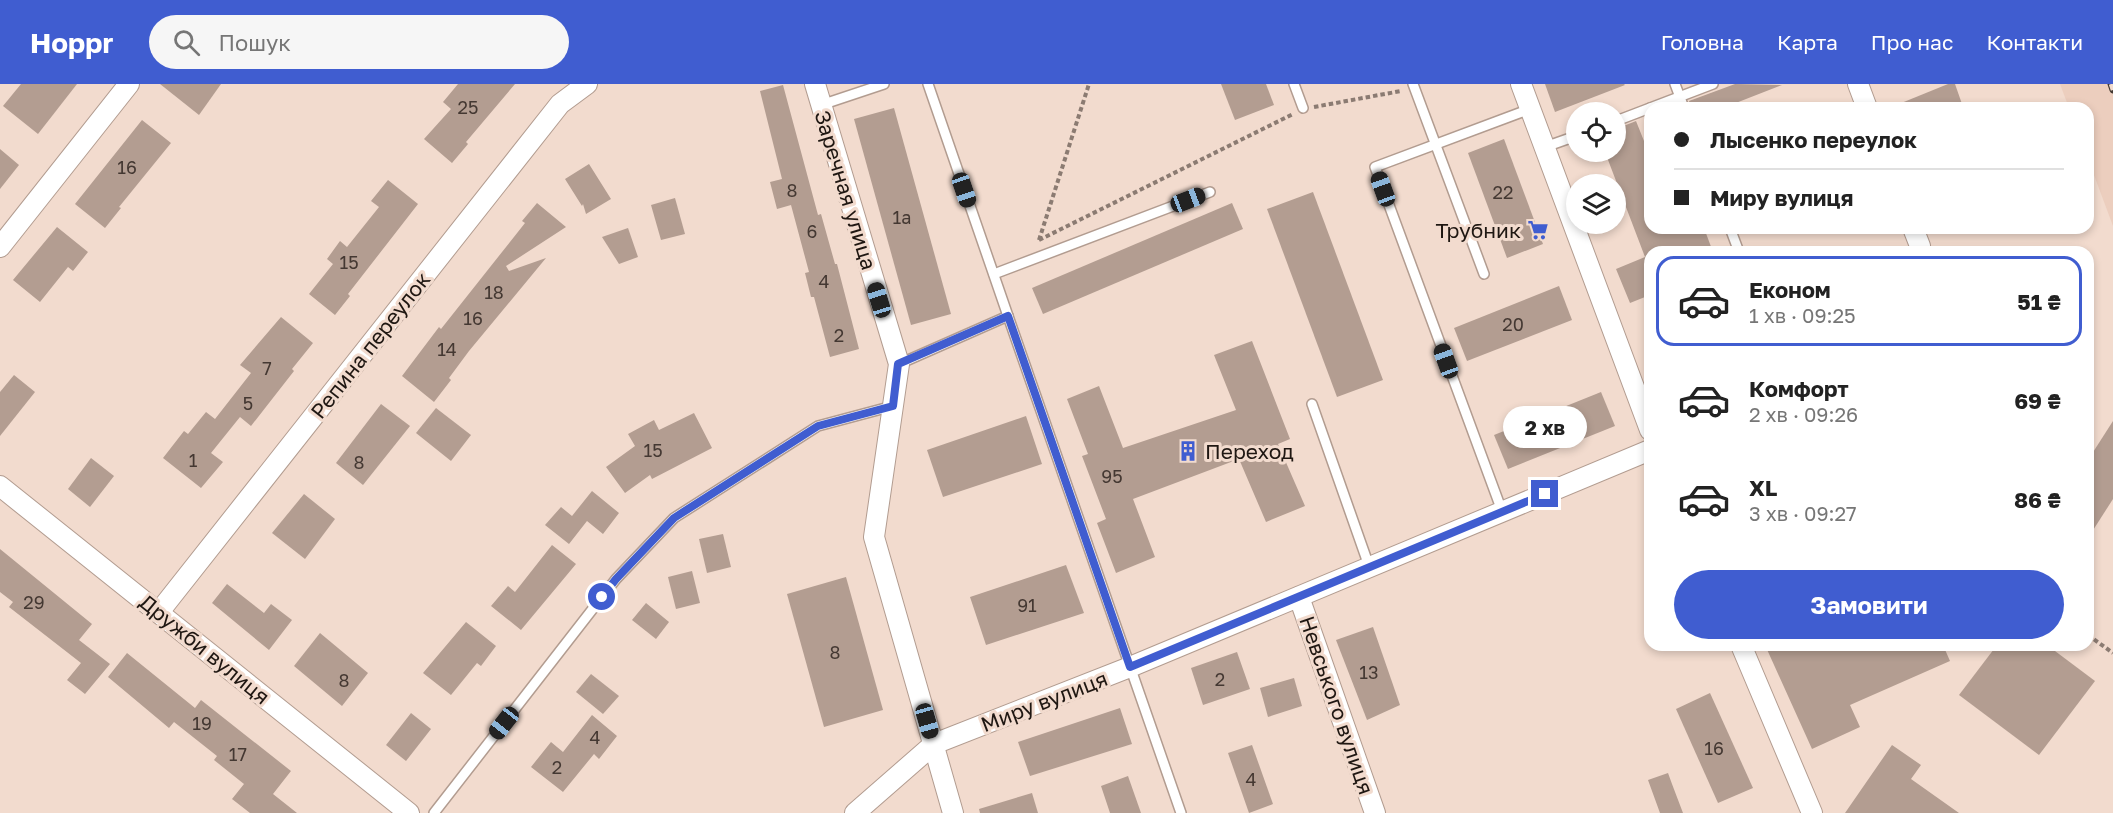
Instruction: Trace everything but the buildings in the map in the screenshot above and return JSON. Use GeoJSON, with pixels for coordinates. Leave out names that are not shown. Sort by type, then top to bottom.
{"type":"FeatureCollection","features":[{"type":"Feature","properties":{"kind":"street"},"geometry":{"type":"LineString","coordinates":[[0,248],[129,84]]}},
{"type":"Feature","properties":{"kind":"street","name":"Репина переулок"},"geometry":{"type":"LineString","coordinates":[[159,612],[560,104],[587,84]]}},
{"type":"Feature","properties":{"kind":"street","name":"Заречная улица"},"geometry":{"type":"LineString","coordinates":[[814,84],[898,364]]}},
{"type":"Feature","properties":{"kind":"street"},"geometry":{"type":"LineString","coordinates":[[1521,84],[1644,414]]}},
{"type":"Feature","properties":{"kind":"street"},"geometry":{"type":"LineString","coordinates":[[1858,84],[1865,102]]}},
{"type":"Feature","properties":{"kind":"street"},"geometry":{"type":"LineString","coordinates":[[898,364],[874,537],[953,813]]}},
{"type":"Feature","properties":{"kind":"street","name":"Миру вулиця"},"geometry":{"type":"LineString","coordinates":[[855,813],[934,744],[1130,667],[1644,452]]}},
{"type":"Feature","properties":{"kind":"street","name":"Дружби вулиця"},"geometry":{"type":"LineString","coordinates":[[0,486],[409,813]]}},
{"type":"Feature","properties":{"kind":"street","name":"Невського вулиця"},"geometry":{"type":"LineString","coordinates":[[1299,597],[1375,813]]}},
{"type":"Feature","properties":{"kind":"street"},"geometry":{"type":"LineString","coordinates":[[1743,651],[1812,813]]}},
{"type":"Feature","properties":{"kind":"lane"},"geometry":{"type":"LineString","coordinates":[[820,105],[884,84]]}},
{"type":"Feature","properties":{"kind":"lane"},"geometry":{"type":"LineString","coordinates":[[928,84],[1181,813]]}},
{"type":"Feature","properties":{"kind":"lane"},"geometry":{"type":"LineString","coordinates":[[1294,84],[1304,108]]}},
{"type":"Feature","properties":{"kind":"lane"},"geometry":{"type":"LineString","coordinates":[[1675,84],[1682,102]]}},
{"type":"Feature","properties":{"kind":"lane"},"geometry":{"type":"LineString","coordinates":[[1666,102],[1713,84]]}},
{"type":"Feature","properties":{"kind":"lane"},"geometry":{"type":"LineString","coordinates":[[1414,86],[1484,274]]}},
{"type":"Feature","properties":{"kind":"lane"},"geometry":{"type":"LineString","coordinates":[[1502,511],[1375,167],[1530,109]]}},
{"type":"Feature","properties":{"kind":"lane"},"geometry":{"type":"LineString","coordinates":[[1626,117],[1644,110]]}},
{"type":"Feature","properties":{"kind":"lane"},"geometry":{"type":"LineString","coordinates":[[1545,147],[1566,140]]}},
{"type":"Feature","properties":{"kind":"lane"},"geometry":{"type":"LineString","coordinates":[[994,274],[1210,192]]}},
{"type":"Feature","properties":{"kind":"lane"},"geometry":{"type":"LineString","coordinates":[[898,364],[1008,316]]}},
{"type":"Feature","properties":{"kind":"lane"},"geometry":{"type":"LineString","coordinates":[[1312,404],[1370,566]]}},
{"type":"Feature","properties":{"kind":"lane"},"geometry":{"type":"LineString","coordinates":[[434,813],[616,579],[674,518],[818,426],[893,406]]}},
{"type":"Feature","properties":{"kind":"path"},"geometry":{"type":"LineString","coordinates":[[1089,84],[1039,241],[1304,108],[1414,86]]}},
{"type":"Feature","properties":{"kind":"path"},"geometry":{"type":"LineString","coordinates":[[2094,639],[2113,653]]}},
{"type":"Feature","properties":{"kind":"shaded area"},"geometry":{"type":"Polygon","coordinates":[[[2060,84],[2113,84],[2113,226],[2094,175],[2094,102],[2067,102],[2060,84]]]}},
{"type":"Feature","properties":{"kind":"railway"},"geometry":{"type":"LineString","coordinates":[[2111,84],[2113,90]]}},
{"type":"Feature","properties":{"kind":"place","name":"Трубник"},"geometry":{"type":"Point","coordinates":[1538,230]}},
{"type":"Feature","properties":{"kind":"place","name":"Переход"},"geometry":{"type":"Point","coordinates":[1188,451]}},
{"type":"Feature","properties":{"kind":"route"},"geometry":{"type":"LineString","coordinates":[[602,597],[674,518],[818,426],[893,406],[898,364],[1008,316],[1130,667],[1545,494]]}}]}
